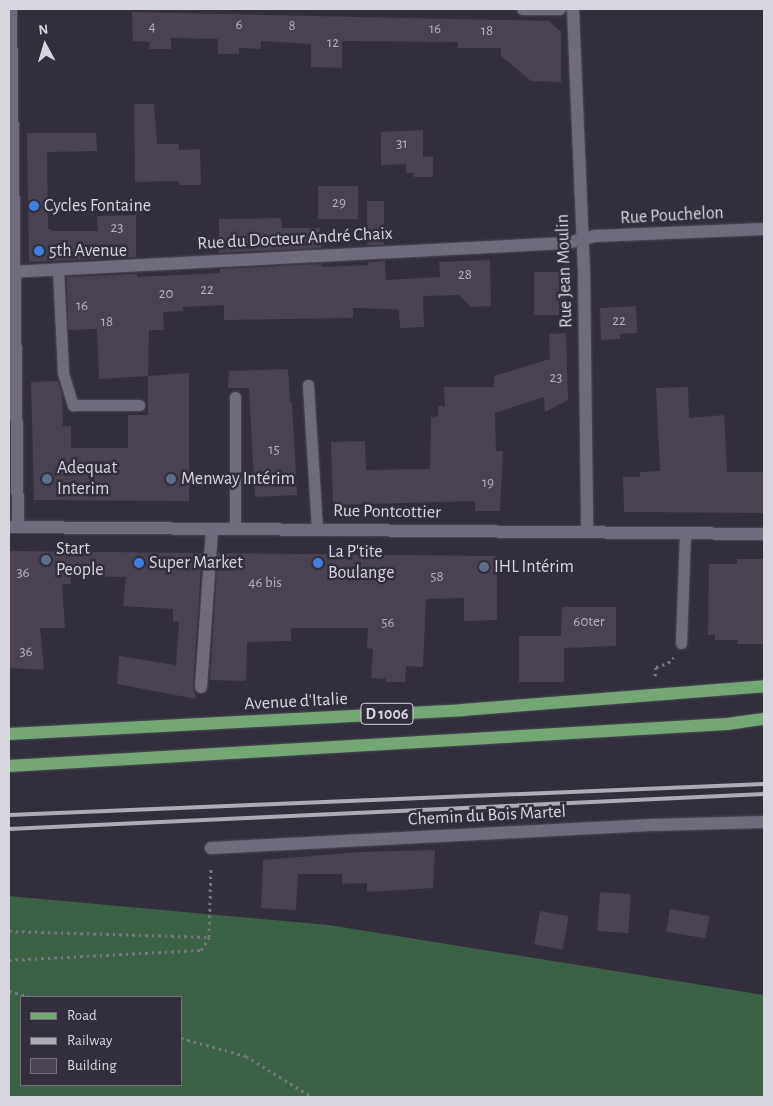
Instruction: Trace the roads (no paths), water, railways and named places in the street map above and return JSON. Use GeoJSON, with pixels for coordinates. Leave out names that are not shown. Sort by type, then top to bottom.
{"type":"FeatureCollection","features":[{"type":"Feature","properties":{"kind":"main road","name":"Avenue d'Italie"},"geometry":{"type":"LineString","coordinates":[[9,734],[462,710],[764,686]]}},
{"type":"Feature","properties":{"kind":"main road","name":"D 1006"},"geometry":{"type":"LineString","coordinates":[[9,766],[727,724],[764,719]]}},
{"type":"Feature","properties":{"kind":"street"},"geometry":{"type":"LineString","coordinates":[[11,9],[13,527]]}},
{"type":"Feature","properties":{"kind":"street"},"geometry":{"type":"LineString","coordinates":[[523,9],[560,9]]}},
{"type":"Feature","properties":{"kind":"street","name":"Rue Jean Moulin"},"geometry":{"type":"LineString","coordinates":[[573,9],[583,239],[587,532]]}},
{"type":"Feature","properties":{"kind":"street","name":"Rue Pouchelon"},"geometry":{"type":"LineString","coordinates":[[583,239],[594,236],[764,229]]}},
{"type":"Feature","properties":{"kind":"street","name":"Rue du Docteur André Chaix"},"geometry":{"type":"LineString","coordinates":[[11,272],[567,243],[583,239]]}},
{"type":"Feature","properties":{"kind":"street","name":"Rue Pontcottier"},"geometry":{"type":"LineString","coordinates":[[13,527],[587,532],[686,535],[764,534]]}},
{"type":"Feature","properties":{"kind":"street"},"geometry":{"type":"LineString","coordinates":[[201,687],[212,529]]}},
{"type":"Feature","properties":{"kind":"street","name":"Chemin du Bois Martel"},"geometry":{"type":"LineString","coordinates":[[211,848],[655,825],[764,822]]}},
{"type":"Feature","properties":{"kind":"lane"},"geometry":{"type":"LineString","coordinates":[[58,269],[63,373],[73,405],[139,405]]}},
{"type":"Feature","properties":{"kind":"lane"},"geometry":{"type":"LineString","coordinates":[[308,385],[317,529]]}},
{"type":"Feature","properties":{"kind":"lane"},"geometry":{"type":"LineString","coordinates":[[235,397],[235,529]]}},
{"type":"Feature","properties":{"kind":"lane"},"geometry":{"type":"LineString","coordinates":[[681,643],[686,535]]}},
{"type":"Feature","properties":{"kind":"railway"},"geometry":{"type":"LineString","coordinates":[[9,815],[764,784]]}},
{"type":"Feature","properties":{"kind":"railway"},"geometry":{"type":"LineString","coordinates":[[9,829],[764,794]]}},
{"type":"Feature","properties":{"kind":"place","name":"Cycles Fontaine"},"geometry":{"type":"Point","coordinates":[34,206]}},
{"type":"Feature","properties":{"kind":"place","name":"5th Avenue"},"geometry":{"type":"Point","coordinates":[39,251]}},
{"type":"Feature","properties":{"kind":"place","name":"Adequat Interim"},"geometry":{"type":"Point","coordinates":[47,479]}},
{"type":"Feature","properties":{"kind":"place","name":"Menway Intérim"},"geometry":{"type":"Point","coordinates":[171,479]}},
{"type":"Feature","properties":{"kind":"place","name":"Start People"},"geometry":{"type":"Point","coordinates":[46,560]}},
{"type":"Feature","properties":{"kind":"place","name":"Super Market"},"geometry":{"type":"Point","coordinates":[139,563]}},
{"type":"Feature","properties":{"kind":"place","name":"La P'tite Boulange"},"geometry":{"type":"Point","coordinates":[318,563]}},
{"type":"Feature","properties":{"kind":"place","name":"IHL Intérim"},"geometry":{"type":"Point","coordinates":[484,567]}}]}
